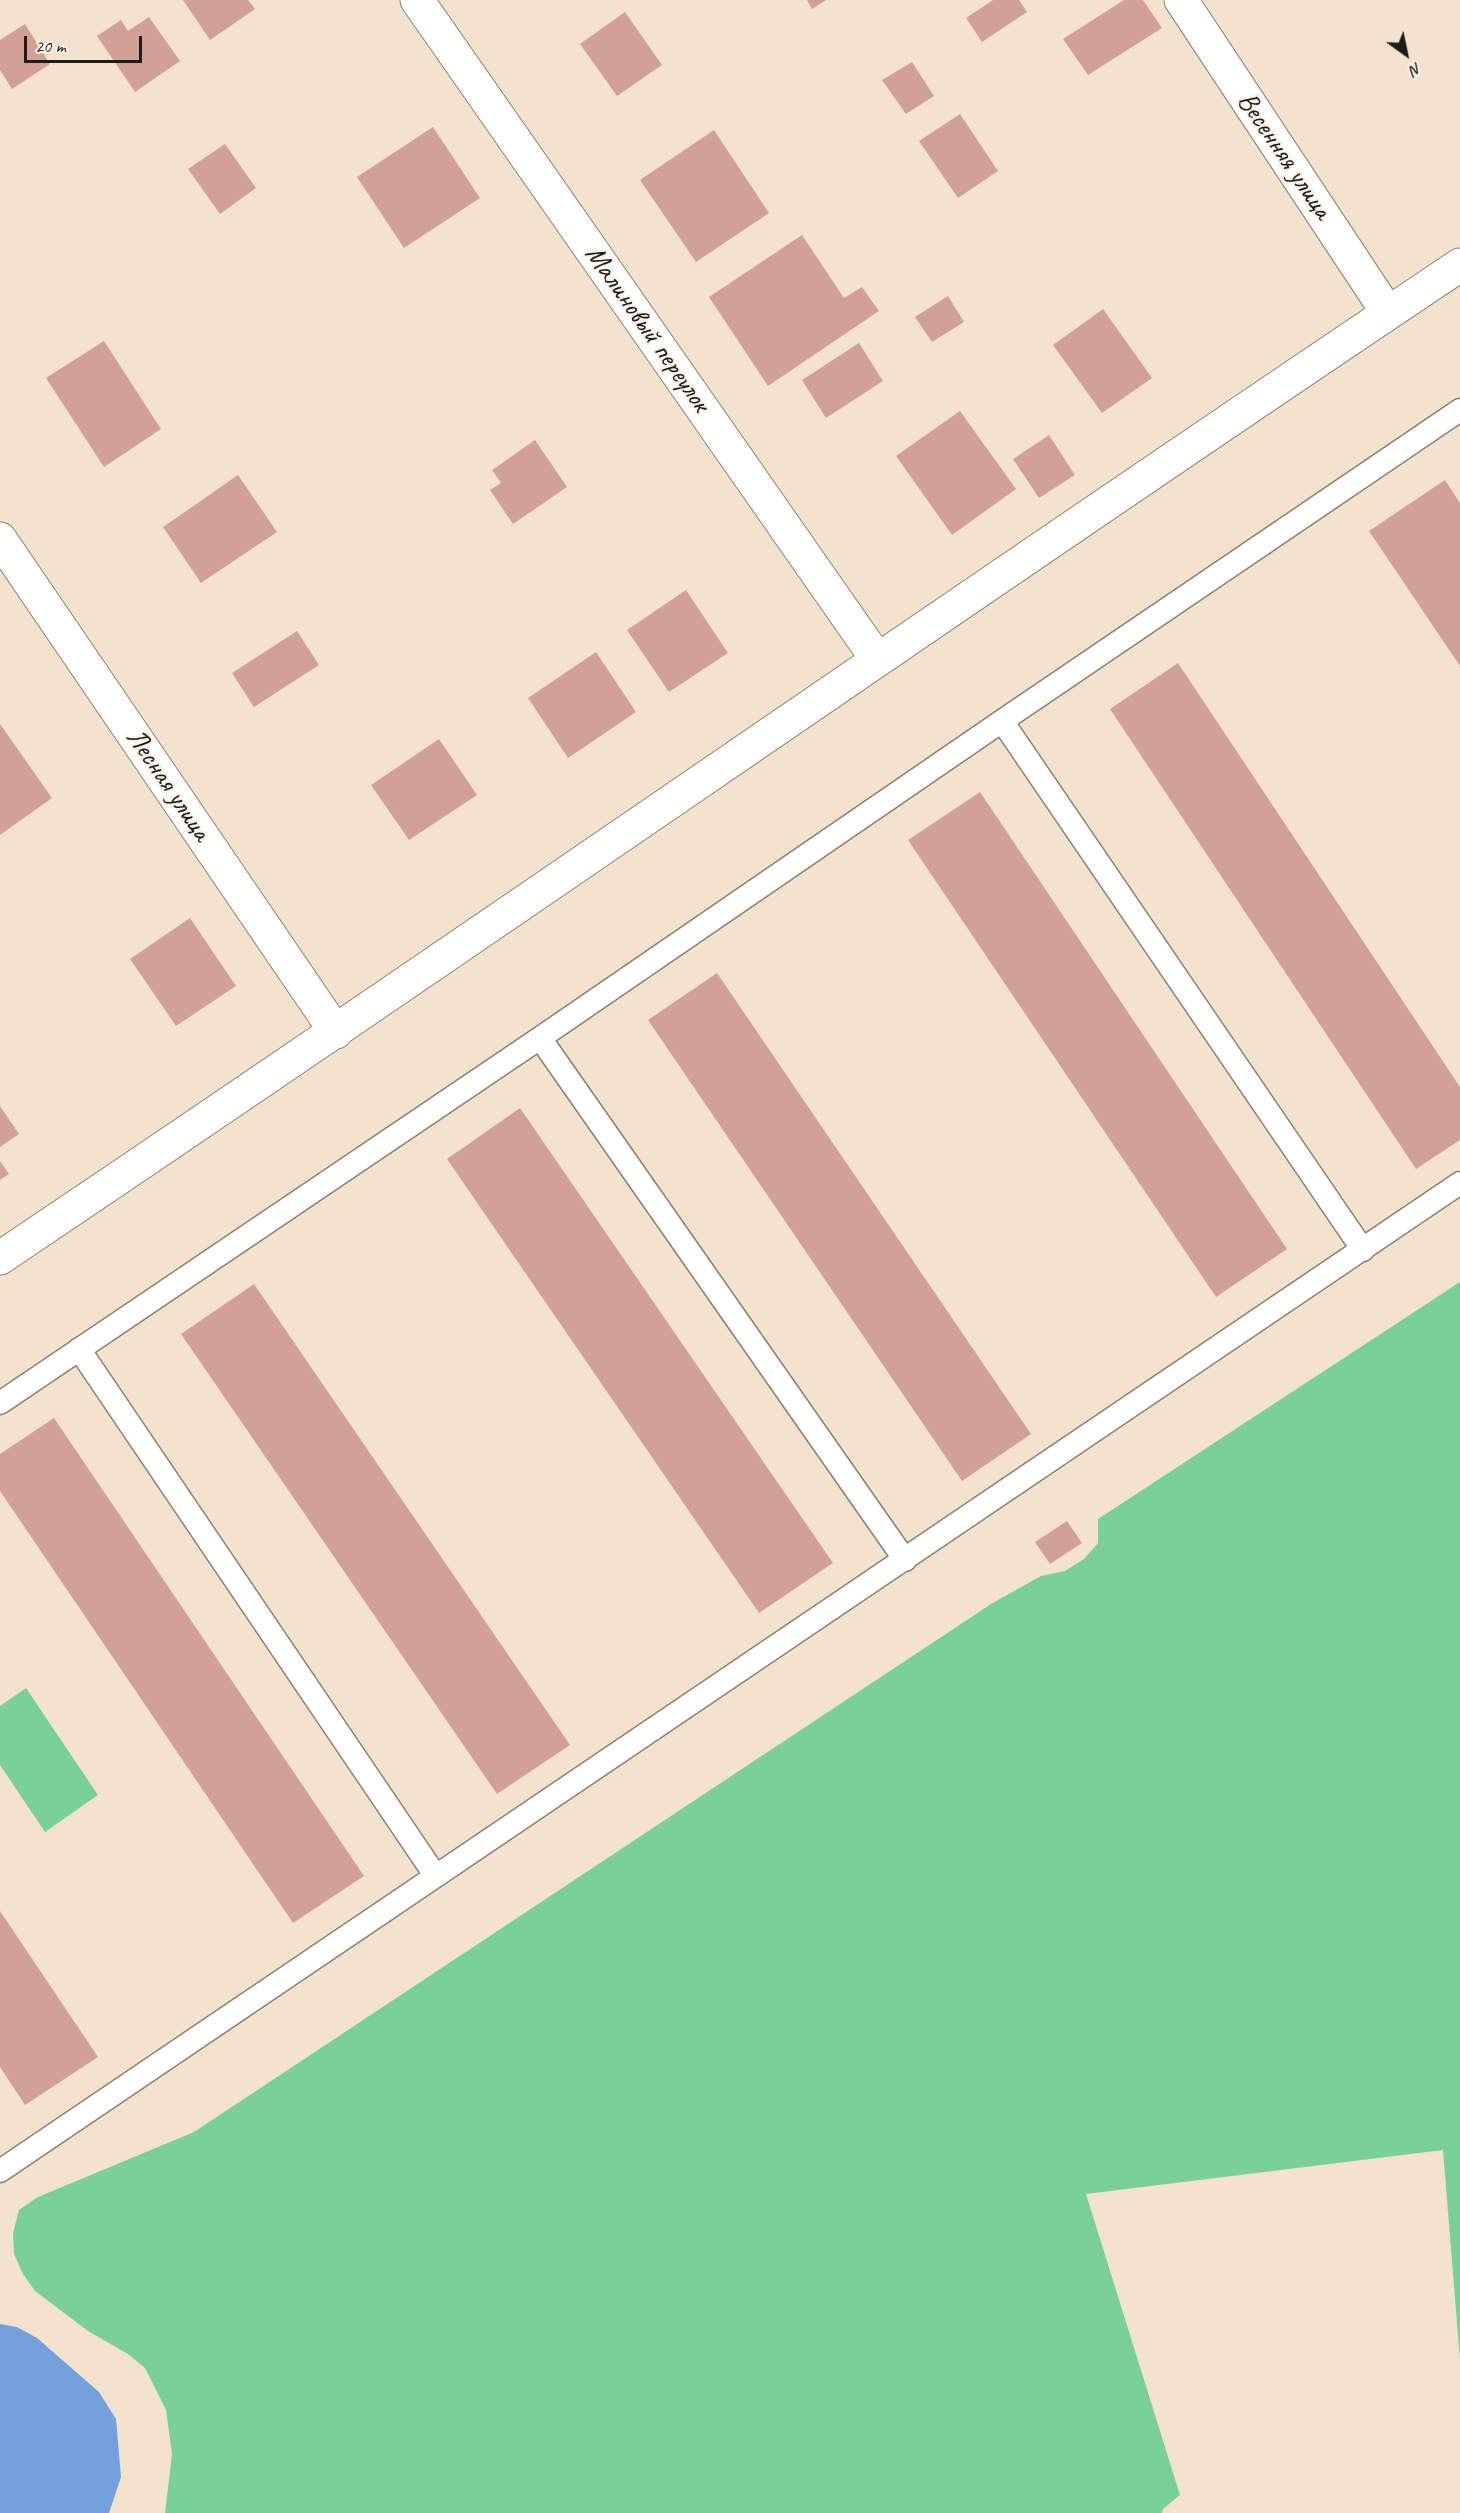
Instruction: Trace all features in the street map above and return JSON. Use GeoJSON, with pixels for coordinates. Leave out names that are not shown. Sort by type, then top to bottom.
{"type":"FeatureCollection","features":[{"type":"Feature","properties":{"kind":"street","name":"Малиновый переулок"},"geometry":{"type":"LineString","coordinates":[[417,0],[877,659]]}},
{"type":"Feature","properties":{"kind":"street","name":"Весенняя улица"},"geometry":{"type":"LineString","coordinates":[[1181,0],[1388,313]]}},
{"type":"Feature","properties":{"kind":"street"},"geometry":{"type":"LineString","coordinates":[[0,1258],[336,1032],[877,659],[1460,265]]}},
{"type":"Feature","properties":{"kind":"street","name":"Лесная улица"},"geometry":{"type":"LineString","coordinates":[[0,539],[336,1032]]}},
{"type":"Feature","properties":{"kind":"lane"},"geometry":{"type":"LineString","coordinates":[[0,1403],[540,1038],[1460,410]]}},
{"type":"Feature","properties":{"kind":"lane"},"geometry":{"type":"LineString","coordinates":[[1002,721],[1363,1250]]}},
{"type":"Feature","properties":{"kind":"lane"},"geometry":{"type":"LineString","coordinates":[[540,1038],[905,1560]]}},
{"type":"Feature","properties":{"kind":"lane"},"geometry":{"type":"LineString","coordinates":[[0,2171],[1460,1183]]}},
{"type":"Feature","properties":{"kind":"lane"},"geometry":{"type":"LineString","coordinates":[[79,1349],[435,1875]]}},
{"type":"Feature","properties":{"kind":"green space"},"geometry":{"type":"Polygon","coordinates":[[[1460,1282],[1460,2360],[1443,2150],[1086,2194],[1180,2495],[1163,2509],[1162,2513],[165,2513],[172,2454],[166,2410],[145,2368],[128,2354],[88,2331],[35,2291],[23,2274],[14,2254],[13,2233],[19,2210],[38,2197],[194,2132],[991,1604],[1041,1576],[1065,1571],[1084,1559],[1098,1543],[1098,1519],[1460,1282]]]}},
{"type":"Feature","properties":{"kind":"green space"},"geometry":{"type":"Polygon","coordinates":[[[26,1688],[98,1795],[45,1832],[0,1765],[0,1706],[26,1688]]]}},
{"type":"Feature","properties":{"kind":"water"},"geometry":{"type":"Polygon","coordinates":[[[0,2324],[17,2327],[37,2338],[99,2392],[116,2419],[121,2477],[109,2513],[0,2513],[0,2324]]]}},
{"type":"Feature","properties":{"kind":"building"},"geometry":{"type":"Polygon","coordinates":[[[183,0],[248,0],[255,9],[210,40],[183,0]]]}},
{"type":"Feature","properties":{"kind":"building"},"geometry":{"type":"Polygon","coordinates":[[[807,0],[826,0],[812,9],[807,0]]]}},
{"type":"Feature","properties":{"kind":"building"},"geometry":{"type":"Polygon","coordinates":[[[993,0],[1019,0],[1027,12],[982,42],[966,18],[993,0]]]}},
{"type":"Feature","properties":{"kind":"building"},"geometry":{"type":"Polygon","coordinates":[[[1124,0],[1143,0],[1162,28],[1088,75],[1063,39],[1124,0]]]}},
{"type":"Feature","properties":{"kind":"building"},"geometry":{"type":"Polygon","coordinates":[[[625,12],[662,65],[617,96],[580,44],[625,12]]]}},
{"type":"Feature","properties":{"kind":"building"},"geometry":{"type":"Polygon","coordinates":[[[149,17],[180,61],[135,92],[97,36],[121,20],[128,31],[149,17]]]}},
{"type":"Feature","properties":{"kind":"building"},"geometry":{"type":"Polygon","coordinates":[[[25,24],[50,64],[12,89],[0,70],[0,40],[25,24]]]}},
{"type":"Feature","properties":{"kind":"building"},"geometry":{"type":"Polygon","coordinates":[[[912,62],[934,96],[906,114],[882,80],[912,62]]]}},
{"type":"Feature","properties":{"kind":"building"},"geometry":{"type":"Polygon","coordinates":[[[960,114],[998,171],[958,198],[919,141],[960,114]]]}},
{"type":"Feature","properties":{"kind":"building"},"geometry":{"type":"Polygon","coordinates":[[[433,127],[480,198],[404,248],[357,177],[433,127]]]}},
{"type":"Feature","properties":{"kind":"building"},"geometry":{"type":"Polygon","coordinates":[[[714,130],[769,213],[696,262],[640,180],[714,130]]]}},
{"type":"Feature","properties":{"kind":"building"},"geometry":{"type":"Polygon","coordinates":[[[225,144],[256,188],[220,214],[188,169],[225,144]]]}},
{"type":"Feature","properties":{"kind":"building"},"geometry":{"type":"Polygon","coordinates":[[[802,235],[844,298],[862,287],[879,311],[768,386],[709,297],[802,235]]]}},
{"type":"Feature","properties":{"kind":"building"},"geometry":{"type":"Polygon","coordinates":[[[948,296],[964,322],[932,342],[915,317],[948,296]]]}},
{"type":"Feature","properties":{"kind":"building"},"geometry":{"type":"Polygon","coordinates":[[[1103,309],[1152,378],[1102,413],[1053,345],[1103,309]]]}},
{"type":"Feature","properties":{"kind":"building"},"geometry":{"type":"Polygon","coordinates":[[[104,341],[161,429],[104,467],[46,378],[104,341]]]}},
{"type":"Feature","properties":{"kind":"building"},"geometry":{"type":"Polygon","coordinates":[[[859,343],[883,381],[826,418],[802,380],[859,343]]]}},
{"type":"Feature","properties":{"kind":"building"},"geometry":{"type":"Polygon","coordinates":[[[960,411],[1016,489],[952,535],[896,456],[960,411]]]}},
{"type":"Feature","properties":{"kind":"building"},"geometry":{"type":"Polygon","coordinates":[[[1049,435],[1075,475],[1039,498],[1013,459],[1049,435]]]}},
{"type":"Feature","properties":{"kind":"building"},"geometry":{"type":"Polygon","coordinates":[[[535,440],[567,487],[513,524],[490,490],[501,483],[492,470],[535,440]]]}},
{"type":"Feature","properties":{"kind":"building"},"geometry":{"type":"Polygon","coordinates":[[[238,475],[277,532],[201,583],[163,527],[238,475]]]}},
{"type":"Feature","properties":{"kind":"building"},"geometry":{"type":"Polygon","coordinates":[[[1445,480],[1460,503],[1460,666],[1369,531],[1445,480]]]}},
{"type":"Feature","properties":{"kind":"building"},"geometry":{"type":"Polygon","coordinates":[[[686,590],[728,653],[669,692],[627,630],[686,590]]]}},
{"type":"Feature","properties":{"kind":"building"},"geometry":{"type":"Polygon","coordinates":[[[297,631],[319,665],[254,707],[232,673],[297,631]]]}},
{"type":"Feature","properties":{"kind":"building"},"geometry":{"type":"Polygon","coordinates":[[[596,652],[636,712],[568,758],[528,698],[596,652]]]}},
{"type":"Feature","properties":{"kind":"building"},"geometry":{"type":"Polygon","coordinates":[[[1178,663],[1460,1087],[1460,1140],[1416,1169],[1110,709],[1178,663]]]}},
{"type":"Feature","properties":{"kind":"building"},"geometry":{"type":"Polygon","coordinates":[[[0,724],[52,798],[0,835],[0,724]]]}},
{"type":"Feature","properties":{"kind":"building"},"geometry":{"type":"Polygon","coordinates":[[[439,739],[477,795],[409,840],[371,785],[439,739]]]}},
{"type":"Feature","properties":{"kind":"building"},"geometry":{"type":"Polygon","coordinates":[[[980,792],[1287,1249],[1216,1297],[908,840],[980,792]]]}},
{"type":"Feature","properties":{"kind":"building"},"geometry":{"type":"Polygon","coordinates":[[[190,918],[236,986],[176,1026],[130,959],[190,918]]]}},
{"type":"Feature","properties":{"kind":"building"},"geometry":{"type":"Polygon","coordinates":[[[717,973],[1031,1434],[962,1481],[648,1020],[717,973]]]}},
{"type":"Feature","properties":{"kind":"building"},"geometry":{"type":"Polygon","coordinates":[[[0,1106],[19,1134],[0,1147],[0,1106]]]}},
{"type":"Feature","properties":{"kind":"building"},"geometry":{"type":"Polygon","coordinates":[[[520,1108],[833,1563],[759,1613],[447,1159],[520,1108]]]}},
{"type":"Feature","properties":{"kind":"building"},"geometry":{"type":"Polygon","coordinates":[[[0,1161],[9,1174],[0,1180],[0,1161]]]}},
{"type":"Feature","properties":{"kind":"building"},"geometry":{"type":"Polygon","coordinates":[[[254,1284],[570,1745],[497,1794],[181,1334],[254,1284]]]}},
{"type":"Feature","properties":{"kind":"building"},"geometry":{"type":"Polygon","coordinates":[[[54,1418],[364,1876],[293,1923],[0,1491],[0,1454],[54,1418]]]}},
{"type":"Feature","properties":{"kind":"building"},"geometry":{"type":"Polygon","coordinates":[[[1067,1521],[1082,1543],[1050,1564],[1035,1542],[1067,1521]]]}},
{"type":"Feature","properties":{"kind":"building"},"geometry":{"type":"Polygon","coordinates":[[[0,1911],[98,2057],[25,2105],[0,2067],[0,1911]]]}}]}
